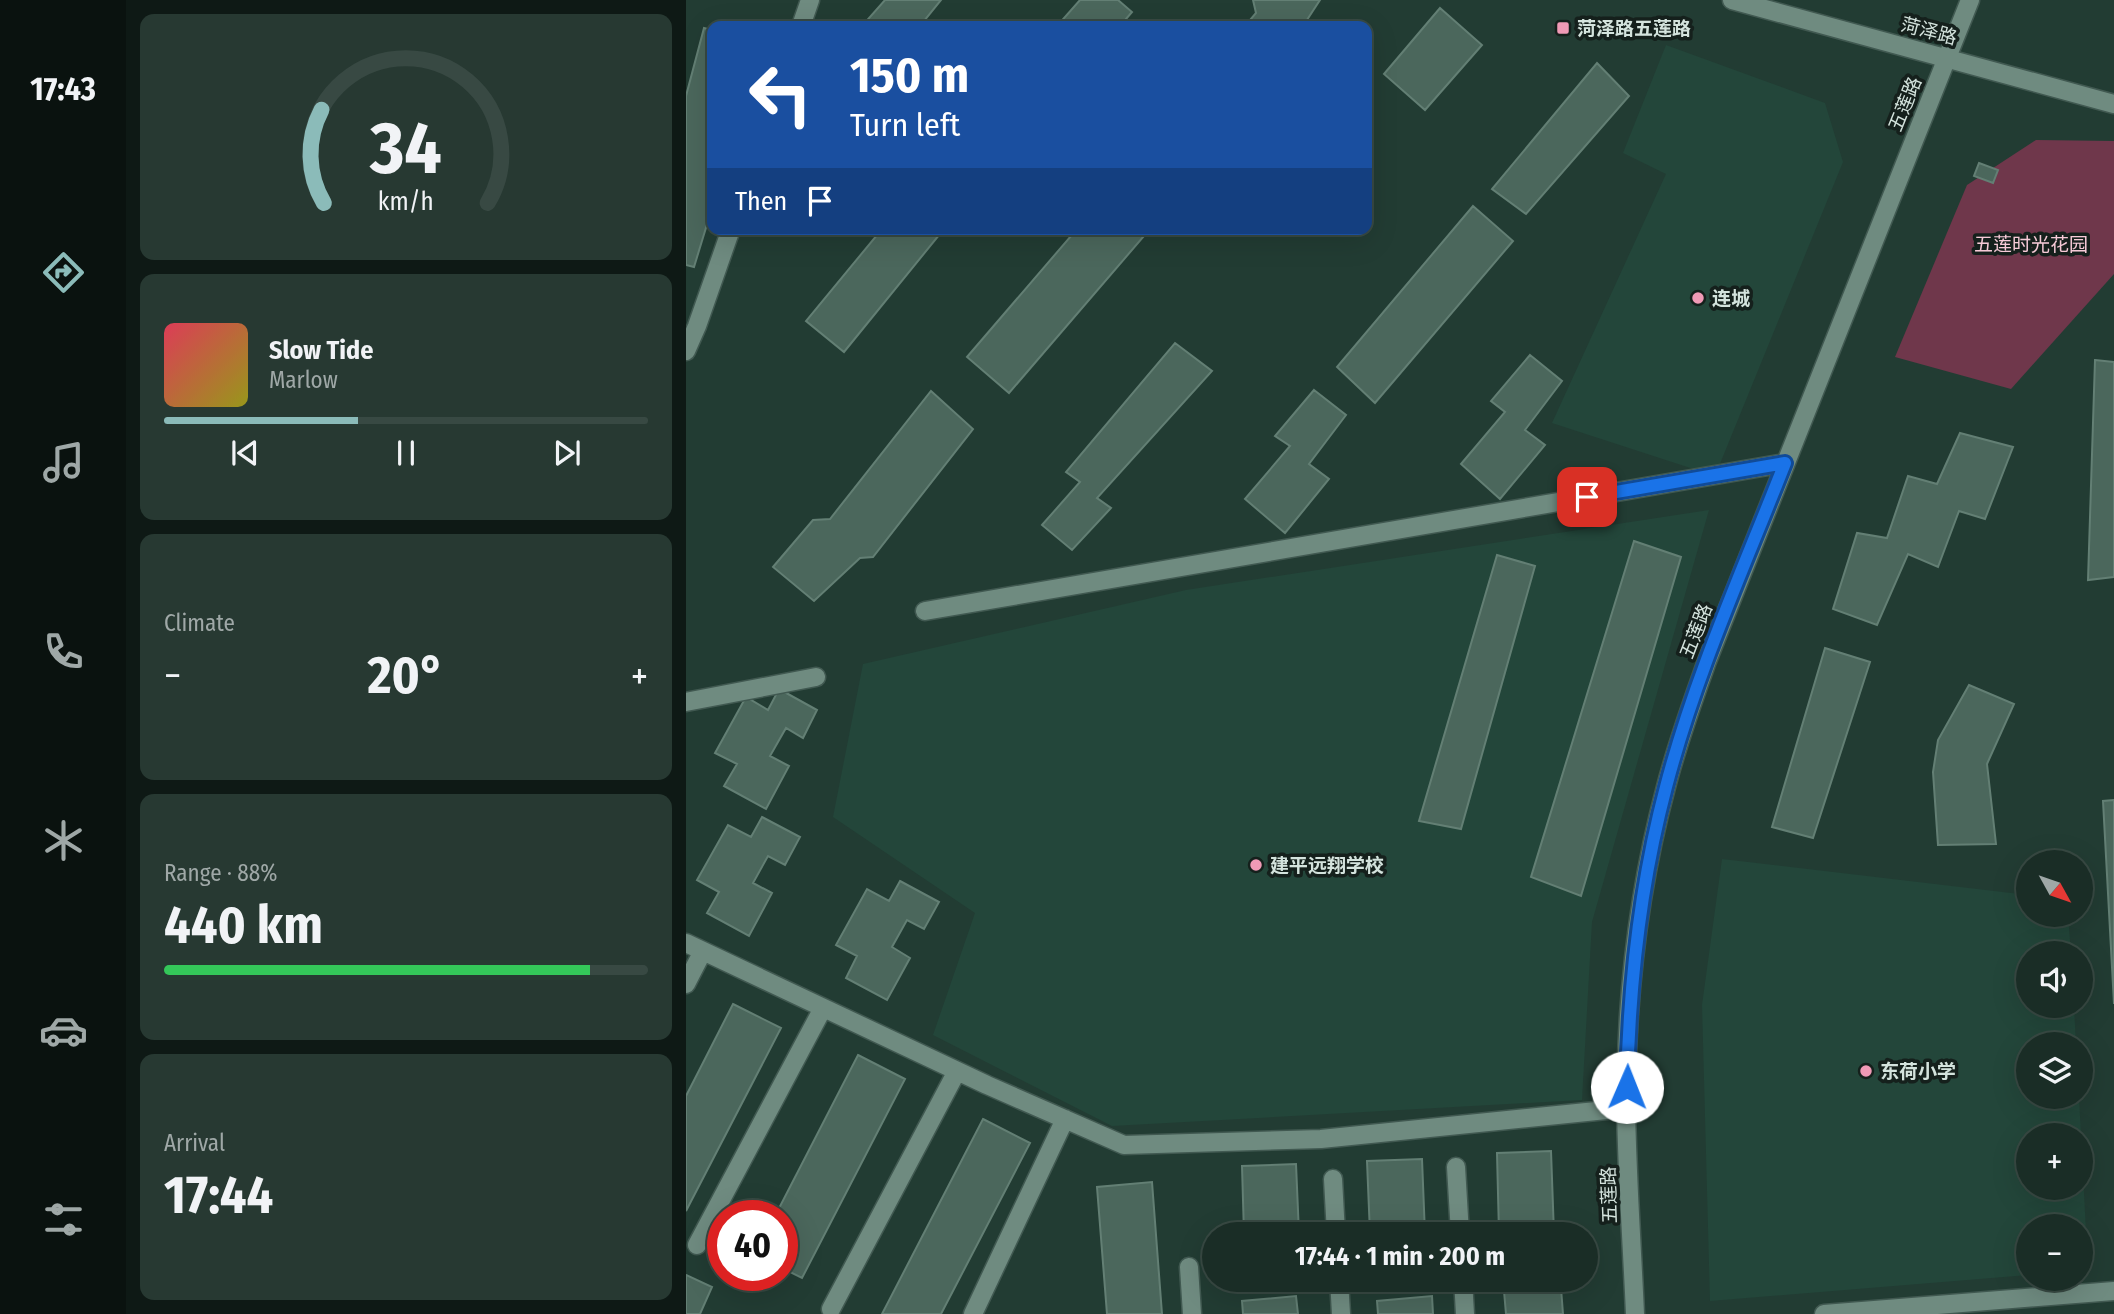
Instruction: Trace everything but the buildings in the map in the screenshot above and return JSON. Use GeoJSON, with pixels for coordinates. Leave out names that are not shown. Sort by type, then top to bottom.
{"type":"FeatureCollection","features":[{"type":"Feature","properties":{"kind":"street"},"geometry":{"type":"LineString","coordinates":[[802,21],[810,0]]}},
{"type":"Feature","properties":{"kind":"street","name":"菏泽路"},"geometry":{"type":"LineString","coordinates":[[1732,0],[2114,104]]}},
{"type":"Feature","properties":{"kind":"street","name":"五莲路"},"geometry":{"type":"LineString","coordinates":[[1635,1314],[1626,1108],[1632,980],[1651,849],[1666,787],[1707,661],[1970,0]]}},
{"type":"Feature","properties":{"kind":"street"},"geometry":{"type":"LineString","coordinates":[[686,351],[692,324],[728,235]]}},
{"type":"Feature","properties":{"kind":"street"},"geometry":{"type":"LineString","coordinates":[[925,611],[1785,463]]}},
{"type":"Feature","properties":{"kind":"street"},"geometry":{"type":"LineString","coordinates":[[686,702],[816,677]]}},
{"type":"Feature","properties":{"kind":"street"},"geometry":{"type":"LineString","coordinates":[[686,943],[957,1071],[1124,1145],[1321,1139],[1626,1108]]}},
{"type":"Feature","properties":{"kind":"street"},"geometry":{"type":"LineString","coordinates":[[686,984],[703,951]]}},
{"type":"Feature","properties":{"kind":"street"},"geometry":{"type":"LineString","coordinates":[[697,1245],[823,1008]]}},
{"type":"Feature","properties":{"kind":"street"},"geometry":{"type":"LineString","coordinates":[[831,1309],[957,1071]]}},
{"type":"Feature","properties":{"kind":"street"},"geometry":{"type":"LineString","coordinates":[[973,1314],[1065,1119]]}},
{"type":"Feature","properties":{"kind":"street"},"geometry":{"type":"LineString","coordinates":[[1456,1167],[1459,1222]]}},
{"type":"Feature","properties":{"kind":"street"},"geometry":{"type":"LineString","coordinates":[[1333,1179],[1335,1222]]}},
{"type":"Feature","properties":{"kind":"street"},"geometry":{"type":"LineString","coordinates":[[1189,1267],[1192,1314]]}},
{"type":"Feature","properties":{"kind":"street"},"geometry":{"type":"LineString","coordinates":[[1824,1314],[2114,1291]]}},
{"type":"Feature","properties":{"kind":"street"},"geometry":{"type":"LineString","coordinates":[[1340,1292],[1341,1314]]}},
{"type":"Feature","properties":{"kind":"street"},"geometry":{"type":"LineString","coordinates":[[1464,1292],[1465,1314]]}},
{"type":"Feature","properties":{"kind":"shaded area","name":"连城"},"geometry":{"type":"Polygon","coordinates":[[[1666,45],[1825,103],[1843,162],[1715,476],[1552,423],[1666,174],[1623,153],[1666,45]]]}},
{"type":"Feature","properties":{"kind":"shaded area","name":"建平远翔学校"},"geometry":{"type":"Polygon","coordinates":[[[1709,510],[1592,922],[1582,1100],[1112,1126],[933,1035],[975,913],[833,817],[863,664],[1186,590],[1709,510]]]}},
{"type":"Feature","properties":{"kind":"shaded area","name":"东荷小学"},"geometry":{"type":"Polygon","coordinates":[[[1722,859],[2016,894],[2016,928],[2069,928],[2070,941],[2016,941],[2016,1018],[2075,1018],[2075,1032],[2016,1032],[2016,1109],[2080,1109],[2080,1123],[2016,1123],[2016,1200],[2084,1200],[2085,1214],[2016,1214],[2016,1276],[1710,1301],[1702,1005],[1722,859]]]}},
{"type":"Feature","properties":{"kind":"green space","name":"五莲时光花园"},"geometry":{"type":"Polygon","coordinates":[[[2036,140],[2114,141],[2114,274],[2011,389],[1895,357],[1967,185],[2036,140]]]}},
{"type":"Feature","properties":{"kind":"place","name":"菏泽路五莲路"},"geometry":{"type":"Point","coordinates":[1563,28]}},
{"type":"Feature","properties":{"kind":"place","name":"连城"},"geometry":{"type":"Point","coordinates":[1698,298]}},
{"type":"Feature","properties":{"kind":"place","name":"建平远翔学校"},"geometry":{"type":"Point","coordinates":[1256,865]}},
{"type":"Feature","properties":{"kind":"place","name":"东荷小学"},"geometry":{"type":"Point","coordinates":[1866,1071]}},
{"type":"Feature","properties":{"kind":"route"},"geometry":{"type":"LineString","coordinates":[[1587,497],[1785,463],[1707,661],[1666,787],[1651,849],[1640,915],[1632,980],[1627,1087]]}}]}
